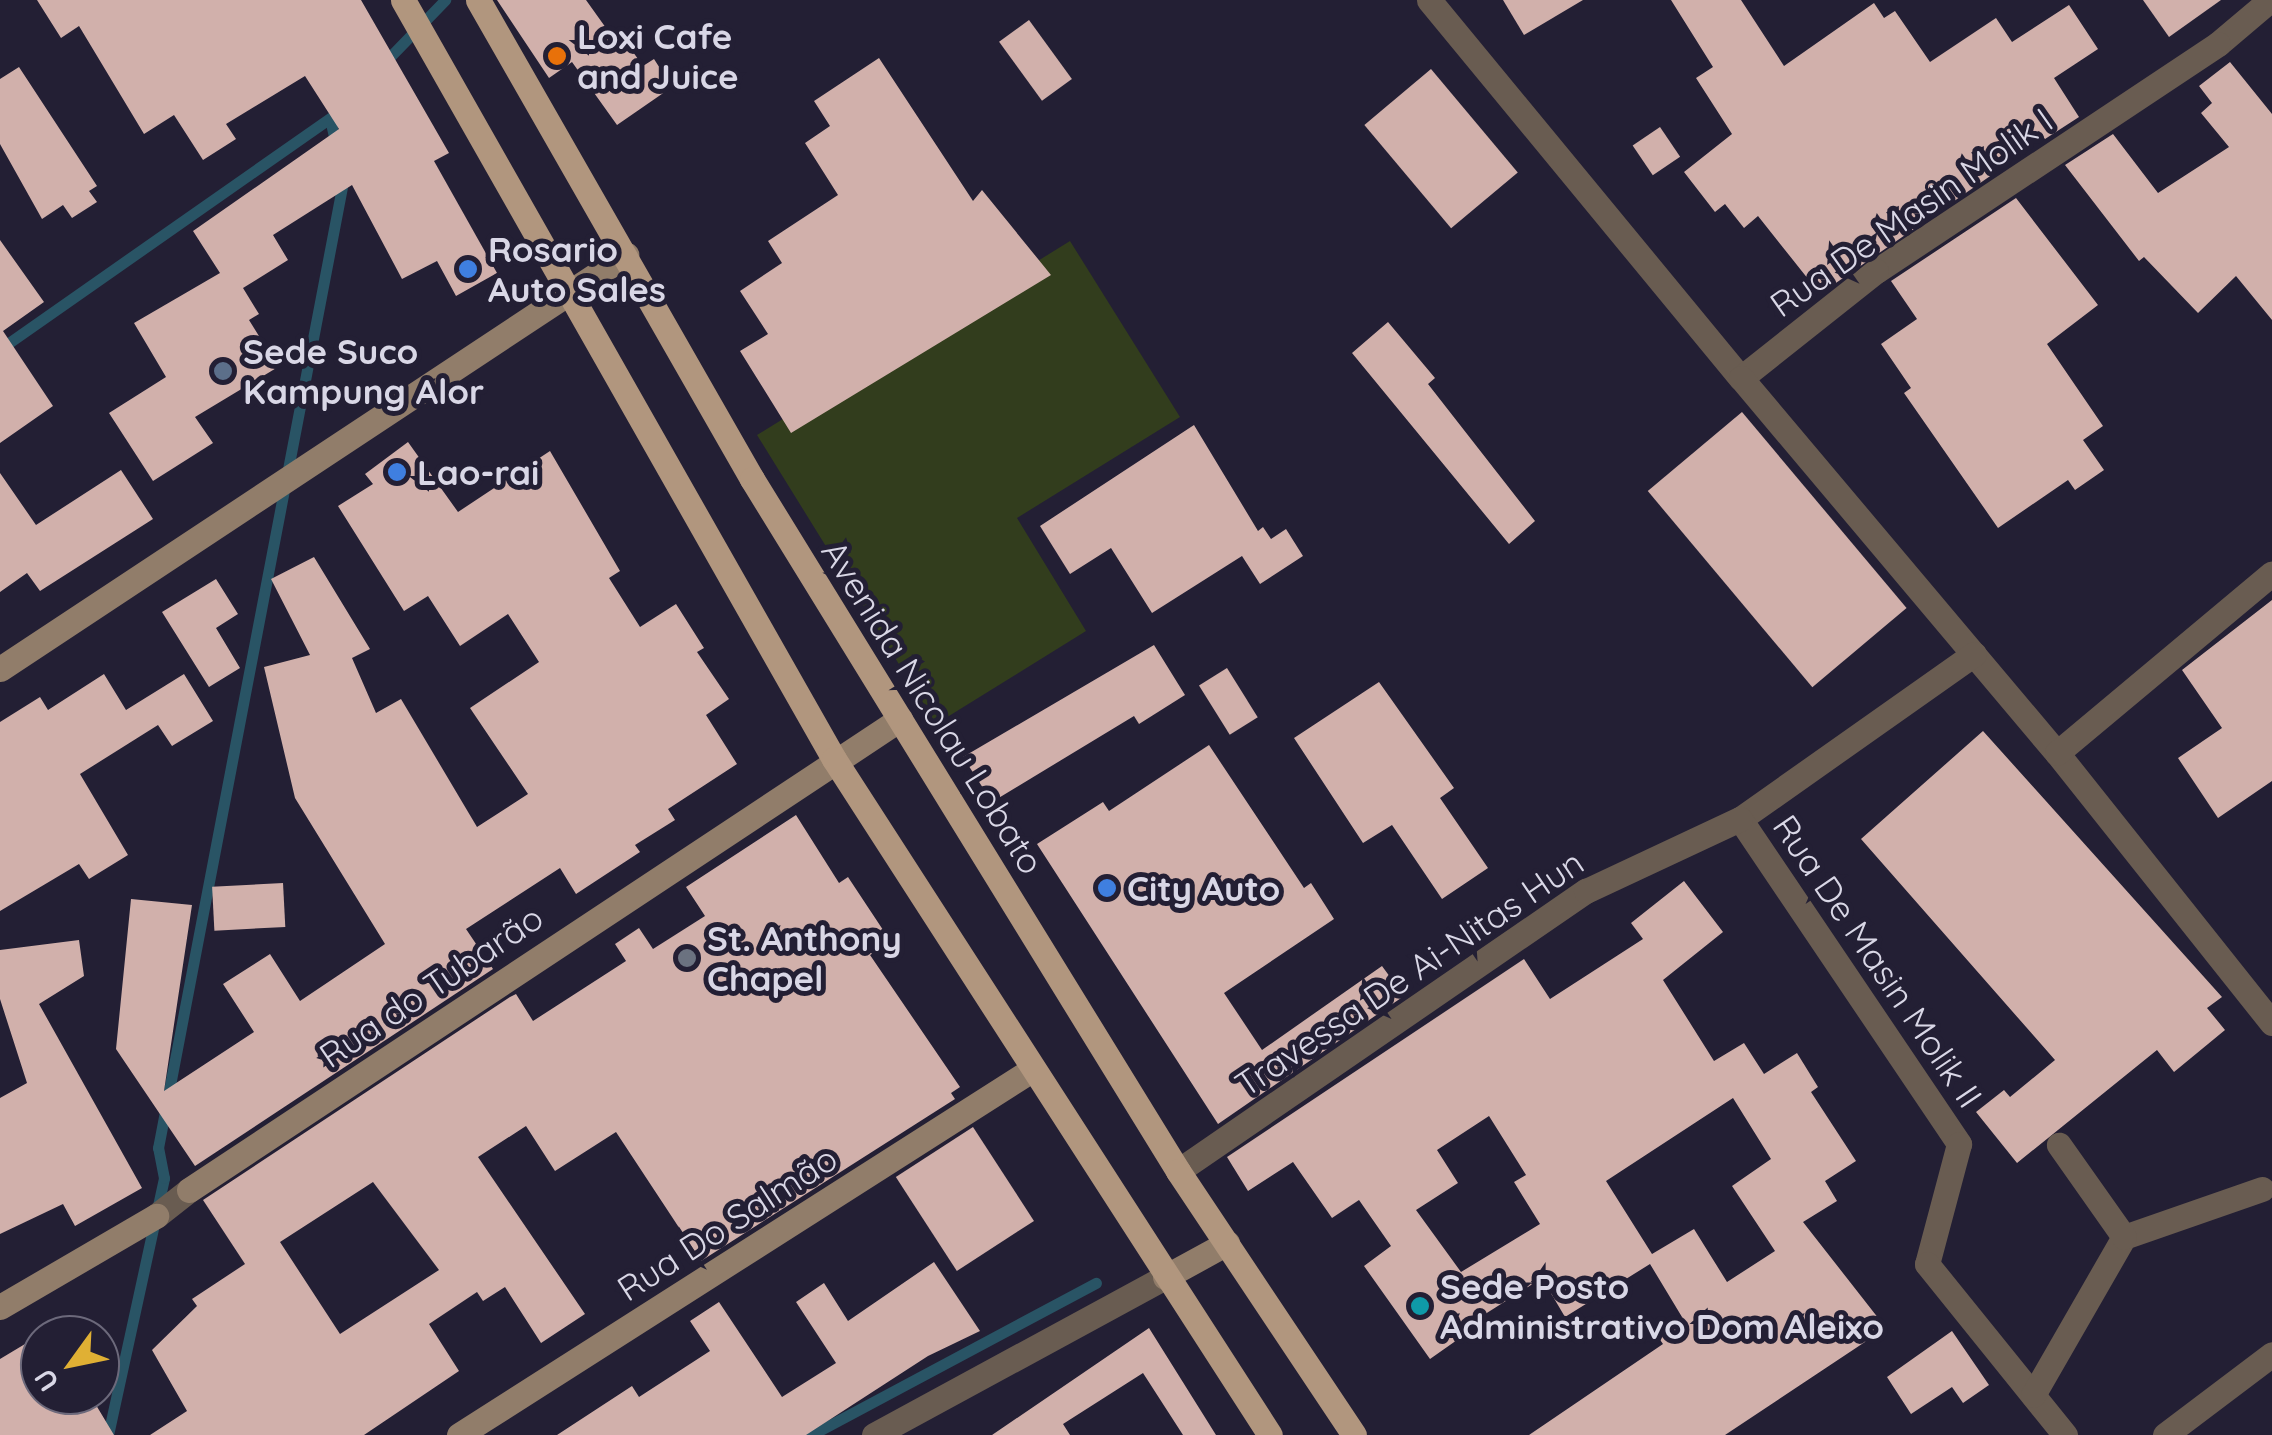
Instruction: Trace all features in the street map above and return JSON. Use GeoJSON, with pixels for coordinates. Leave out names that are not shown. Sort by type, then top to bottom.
{"type":"FeatureCollection","features":[{"type":"Feature","properties":{"kind":"main road"},"geometry":{"type":"LineString","coordinates":[[403,0],[566,295],[834,760],[1164,1277],[1270,1435]]}},
{"type":"Feature","properties":{"kind":"main road","name":"Avenida Nicolau Lobato"},"geometry":{"type":"LineString","coordinates":[[478,0],[752,479],[1178,1171],[1354,1435]]}},
{"type":"Feature","properties":{"kind":"street"},"geometry":{"type":"LineString","coordinates":[[1429,0],[2057,752],[2272,1022]]}},
{"type":"Feature","properties":{"kind":"street","name":"Rua De Masin Molik I"},"geometry":{"type":"LineString","coordinates":[[1741,378],[1876,271],[2218,44],[2270,0]]}},
{"type":"Feature","properties":{"kind":"street"},"geometry":{"type":"LineString","coordinates":[[0,668],[626,256]]}},
{"type":"Feature","properties":{"kind":"street"},"geometry":{"type":"LineString","coordinates":[[2057,752],[2272,573]]}},
{"type":"Feature","properties":{"kind":"street","name":"Rua De Masin Molik II"},"geometry":{"type":"LineString","coordinates":[[1974,654],[1740,819],[1959,1144],[1927,1264],[2065,1435]]}},
{"type":"Feature","properties":{"kind":"street","name":"Rua do Tubarão"},"geometry":{"type":"LineString","coordinates":[[0,1307],[156,1216],[189,1190],[900,719]]}},
{"type":"Feature","properties":{"kind":"street","name":"Travessa De Ai-Nitas Hun"},"geometry":{"type":"LineString","coordinates":[[1178,1171],[1586,890],[1740,819]]}},
{"type":"Feature","properties":{"kind":"street","name":"Rua Do Salmão"},"geometry":{"type":"LineString","coordinates":[[459,1435],[1033,1070]]}},
{"type":"Feature","properties":{"kind":"street"},"geometry":{"type":"LineString","coordinates":[[2059,1145],[2124,1238]]}},
{"type":"Feature","properties":{"kind":"street"},"geometry":{"type":"LineString","coordinates":[[2033,1395],[2124,1238],[2262,1189]]}},
{"type":"Feature","properties":{"kind":"street"},"geometry":{"type":"LineString","coordinates":[[874,1435],[1227,1244]]}},
{"type":"Feature","properties":{"kind":"street"},"geometry":{"type":"LineString","coordinates":[[2165,1435],[2272,1354]]}},
{"type":"Feature","properties":{"kind":"green space"},"geometry":{"type":"Polygon","coordinates":[[[1070,241],[1180,417],[1017,518],[1086,631],[936,724],[757,435],[1070,241]]]}},
{"type":"Feature","properties":{"kind":"building"},"geometry":{"type":"Polygon","coordinates":[[[37,0],[361,0],[449,153],[434,161],[497,273],[456,296],[437,261],[402,279],[352,185],[273,235],[288,260],[243,288],[259,314],[249,320],[278,367],[195,417],[213,443],[153,481],[109,413],[166,377],[134,323],[220,273],[193,231],[339,129],[305,76],[226,124],[236,139],[203,160],[174,115],[144,134],[79,26],[61,38],[37,0]]]}},
{"type":"Feature","properties":{"kind":"building"},"geometry":{"type":"Polygon","coordinates":[[[497,0],[586,0],[621,49],[628,45],[643,66],[654,59],[672,87],[617,125],[572,62],[549,78],[497,0]]]}},
{"type":"Feature","properties":{"kind":"building"},"geometry":{"type":"Polygon","coordinates":[[[1503,0],[1583,0],[1524,35],[1503,0]]]}},
{"type":"Feature","properties":{"kind":"building"},"geometry":{"type":"Polygon","coordinates":[[[1671,0],[1741,0],[1784,66],[1874,3],[1884,18],[1895,11],[1930,62],[1996,18],[2012,42],[2069,5],[2098,49],[2054,78],[2079,117],[2045,139],[2039,131],[1990,163],[1996,172],[1820,294],[1758,216],[1744,228],[1725,204],[1715,212],[1684,172],[1732,134],[1696,78],[1713,67],[1671,0]]]}},
{"type":"Feature","properties":{"kind":"building"},"geometry":{"type":"Polygon","coordinates":[[[2143,0],[2221,0],[2169,37],[2143,0]]]}},
{"type":"Feature","properties":{"kind":"building"},"geometry":{"type":"Polygon","coordinates":[[[1029,20],[1072,79],[1042,101],[999,42],[1029,20]]]}},
{"type":"Feature","properties":{"kind":"building"},"geometry":{"type":"Polygon","coordinates":[[[879,58],[973,201],[982,190],[1051,275],[791,433],[740,351],[768,334],[740,291],[782,263],[768,241],[838,195],[805,143],[830,126],[814,101],[879,58]]]}},
{"type":"Feature","properties":{"kind":"building"},"geometry":{"type":"Polygon","coordinates":[[[2230,62],[2272,114],[2272,320],[2236,276],[2198,313],[2144,257],[2139,261],[2065,165],[2113,134],[2158,193],[2229,147],[2201,113],[2212,103],[2199,86],[2230,62]]]}},
{"type":"Feature","properties":{"kind":"building"},"geometry":{"type":"Polygon","coordinates":[[[19,67],[97,186],[89,191],[97,202],[72,218],[63,205],[42,219],[0,144],[0,79],[19,67]]]}},
{"type":"Feature","properties":{"kind":"building"},"geometry":{"type":"Polygon","coordinates":[[[1431,69],[1518,172],[1451,228],[1364,125],[1431,69]]]}},
{"type":"Feature","properties":{"kind":"building"},"geometry":{"type":"Polygon","coordinates":[[[1660,127],[1680,157],[1653,175],[1633,145],[1660,127]]]}},
{"type":"Feature","properties":{"kind":"building"},"geometry":{"type":"Polygon","coordinates":[[[2016,198],[2098,305],[2047,344],[2103,426],[2083,440],[2104,470],[2075,490],[2068,480],[1998,528],[1904,393],[1911,388],[1881,344],[1917,319],[1891,281],[2016,198]]]}},
{"type":"Feature","properties":{"kind":"building"},"geometry":{"type":"Polygon","coordinates":[[[0,240],[44,302],[3,331],[53,406],[0,443],[0,240]]]}},
{"type":"Feature","properties":{"kind":"building"},"geometry":{"type":"Polygon","coordinates":[[[1388,322],[1435,378],[1428,384],[1535,521],[1509,544],[1352,353],[1388,322]]]}},
{"type":"Feature","properties":{"kind":"building"},"geometry":{"type":"Polygon","coordinates":[[[1742,412],[1907,608],[1812,687],[1648,491],[1742,412]]]}},
{"type":"Feature","properties":{"kind":"building"},"geometry":{"type":"Polygon","coordinates":[[[1194,425],[1258,531],[1263,527],[1271,539],[1286,529],[1303,556],[1260,584],[1242,556],[1152,613],[1111,548],[1070,574],[1040,526],[1194,425]]]}},
{"type":"Feature","properties":{"kind":"building"},"geometry":{"type":"Polygon","coordinates":[[[408,442],[458,512],[550,451],[620,571],[609,578],[640,627],[676,604],[704,648],[697,652],[729,699],[706,715],[737,764],[668,809],[675,820],[635,845],[640,852],[576,894],[560,868],[466,929],[493,969],[195,1166],[116,1049],[131,899],[192,905],[164,1091],[254,1032],[223,984],[270,954],[300,1001],[385,944],[295,798],[264,667],[310,655],[271,579],[314,557],[370,649],[352,658],[376,713],[401,699],[477,827],[528,794],[470,708],[539,662],[508,614],[460,646],[428,596],[404,611],[338,506],[373,484],[365,474],[408,442]]]}},
{"type":"Feature","properties":{"kind":"building"},"geometry":{"type":"Polygon","coordinates":[[[121,470],[153,519],[40,591],[27,573],[0,592],[0,473],[36,525],[121,470]]]}},
{"type":"Feature","properties":{"kind":"building"},"geometry":{"type":"Polygon","coordinates":[[[216,579],[238,614],[216,628],[240,668],[209,687],[162,612],[216,579]]]}},
{"type":"Feature","properties":{"kind":"building"},"geometry":{"type":"Polygon","coordinates":[[[2272,600],[2272,781],[2218,818],[2178,758],[2222,728],[2182,670],[2272,600]]]}},
{"type":"Feature","properties":{"kind":"building"},"geometry":{"type":"Polygon","coordinates":[[[1154,645],[1185,695],[1139,724],[1134,716],[992,802],[963,757],[1154,645]]]}},
{"type":"Feature","properties":{"kind":"building"},"geometry":{"type":"Polygon","coordinates":[[[1227,668],[1258,717],[1230,735],[1199,685],[1227,668]]]}},
{"type":"Feature","properties":{"kind":"building"},"geometry":{"type":"Polygon","coordinates":[[[104,674],[126,710],[184,674],[213,721],[172,746],[158,725],[80,774],[128,855],[89,879],[79,864],[0,911],[0,722],[40,697],[48,710],[104,674]]]}},
{"type":"Feature","properties":{"kind":"building"},"geometry":{"type":"Polygon","coordinates":[[[1379,682],[1454,788],[1440,798],[1488,868],[1442,899],[1392,825],[1363,843],[1294,738],[1379,682]]]}},
{"type":"Feature","properties":{"kind":"building"},"geometry":{"type":"Polygon","coordinates":[[[1983,731],[2222,997],[2207,1008],[2225,1030],[2174,1072],[2157,1050],[2017,1163],[1976,1112],[2004,1090],[2010,1097],[2055,1060],[1861,839],[1983,731]]]}},
{"type":"Feature","properties":{"kind":"building"},"geometry":{"type":"Polygon","coordinates":[[[1209,745],[1304,888],[1311,883],[1334,919],[1224,993],[1262,1050],[1382,966],[1404,996],[1218,1124],[1037,844],[1103,802],[1109,811],[1209,745]]]}},
{"type":"Feature","properties":{"kind":"building"},"geometry":{"type":"Polygon","coordinates":[[[796,815],[839,883],[848,877],[891,942],[870,955],[960,1087],[951,1093],[955,1099],[701,1261],[616,1132],[555,1171],[526,1126],[478,1157],[585,1314],[541,1343],[505,1287],[483,1301],[477,1292],[429,1324],[459,1371],[364,1435],[150,1435],[187,1411],[152,1350],[197,1306],[192,1299],[245,1264],[203,1200],[510,997],[516,994],[533,1021],[626,961],[615,944],[639,928],[653,949],[705,916],[686,887],[796,815]],[[373,1182],[280,1242],[340,1334],[439,1270],[373,1182]]]}},
{"type":"Feature","properties":{"kind":"building"},"geometry":{"type":"Polygon","coordinates":[[[1684,881],[1723,932],[1663,980],[1714,1061],[1744,1043],[1764,1074],[1797,1053],[1818,1087],[1811,1092],[1856,1161],[1825,1181],[1837,1201],[1803,1222],[1886,1328],[1725,1435],[1529,1435],[1663,1344],[1656,1334],[1682,1317],[1650,1264],[1565,1317],[1542,1278],[1463,1328],[1467,1333],[1430,1359],[1364,1266],[1391,1246],[1359,1200],[1332,1218],[1293,1162],[1248,1191],[1227,1157],[1524,959],[1550,999],[1643,939],[1631,923],[1684,881]],[[1733,1098],[1606,1181],[1652,1254],[1694,1229],[1727,1282],[1775,1251],[1732,1186],[1771,1159],[1733,1098]],[[1489,1116],[1437,1150],[1458,1183],[1416,1210],[1461,1272],[1540,1224],[1514,1182],[1526,1175],[1489,1116]]]}},
{"type":"Feature","properties":{"kind":"building"},"geometry":{"type":"Polygon","coordinates":[[[283,883],[285,927],[214,931],[212,887],[283,883]]]}},
{"type":"Feature","properties":{"kind":"building"},"geometry":{"type":"Polygon","coordinates":[[[79,940],[84,976],[39,1004],[142,1188],[75,1226],[63,1204],[0,1234],[0,1098],[27,1083],[0,999],[0,950],[79,940]]]}},
{"type":"Feature","properties":{"kind":"building"},"geometry":{"type":"Polygon","coordinates":[[[973,1127],[1034,1221],[957,1271],[896,1177],[973,1127]]]}},
{"type":"Feature","properties":{"kind":"building"},"geometry":{"type":"Polygon","coordinates":[[[934,1262],[980,1331],[928,1356],[806,1435],[557,1435],[632,1386],[639,1397],[710,1351],[690,1321],[719,1302],[782,1397],[836,1363],[796,1302],[824,1283],[848,1321],[934,1262]]]}},
{"type":"Feature","properties":{"kind":"building"},"geometry":{"type":"Polygon","coordinates":[[[1149,1328],[1216,1435],[1183,1435],[1143,1373],[1063,1424],[1070,1435],[992,1435],[1149,1328]]]}},
{"type":"Feature","properties":{"kind":"building"},"geometry":{"type":"Polygon","coordinates":[[[1952,1331],[1989,1385],[1963,1403],[1952,1387],[1911,1414],[1887,1377],[1952,1331]]]}},
{"type":"Feature","properties":{"kind":"building"},"geometry":{"type":"Polygon","coordinates":[[[20,1347],[20,1415],[102,1415],[114,1435],[0,1435],[0,1359],[20,1347]]]}},
{"type":"Feature","properties":{"kind":"waterway"},"geometry":{"type":"LineString","coordinates":[[382,65],[445,0]]}},
{"type":"Feature","properties":{"kind":"waterway"},"geometry":{"type":"LineString","coordinates":[[0,349],[335,114]]}},
{"type":"Feature","properties":{"kind":"waterway"},"geometry":{"type":"LineString","coordinates":[[330,119],[336,144]]}},
{"type":"Feature","properties":{"kind":"waterway"},"geometry":{"type":"LineString","coordinates":[[108,1435],[164,1178],[158,1148],[343,182]]}},
{"type":"Feature","properties":{"kind":"waterway"},"geometry":{"type":"LineString","coordinates":[[811,1435],[1096,1283]]}},
{"type":"Feature","properties":{"kind":"place","name":"Loxi Cafe and Juice"},"geometry":{"type":"Point","coordinates":[557,56]}},
{"type":"Feature","properties":{"kind":"place","name":"Rosario Auto Sales"},"geometry":{"type":"Point","coordinates":[468,269]}},
{"type":"Feature","properties":{"kind":"place","name":"Sede Suco Kampung Alor"},"geometry":{"type":"Point","coordinates":[223,371]}},
{"type":"Feature","properties":{"kind":"place","name":"Lao-rai"},"geometry":{"type":"Point","coordinates":[397,472]}},
{"type":"Feature","properties":{"kind":"place","name":"City Auto"},"geometry":{"type":"Point","coordinates":[1107,888]}},
{"type":"Feature","properties":{"kind":"place","name":"St. Anthony Chapel"},"geometry":{"type":"Point","coordinates":[687,958]}},
{"type":"Feature","properties":{"kind":"place","name":"Sede Posto Administrativo Dom Aleixo"},"geometry":{"type":"Point","coordinates":[1420,1306]}}]}
